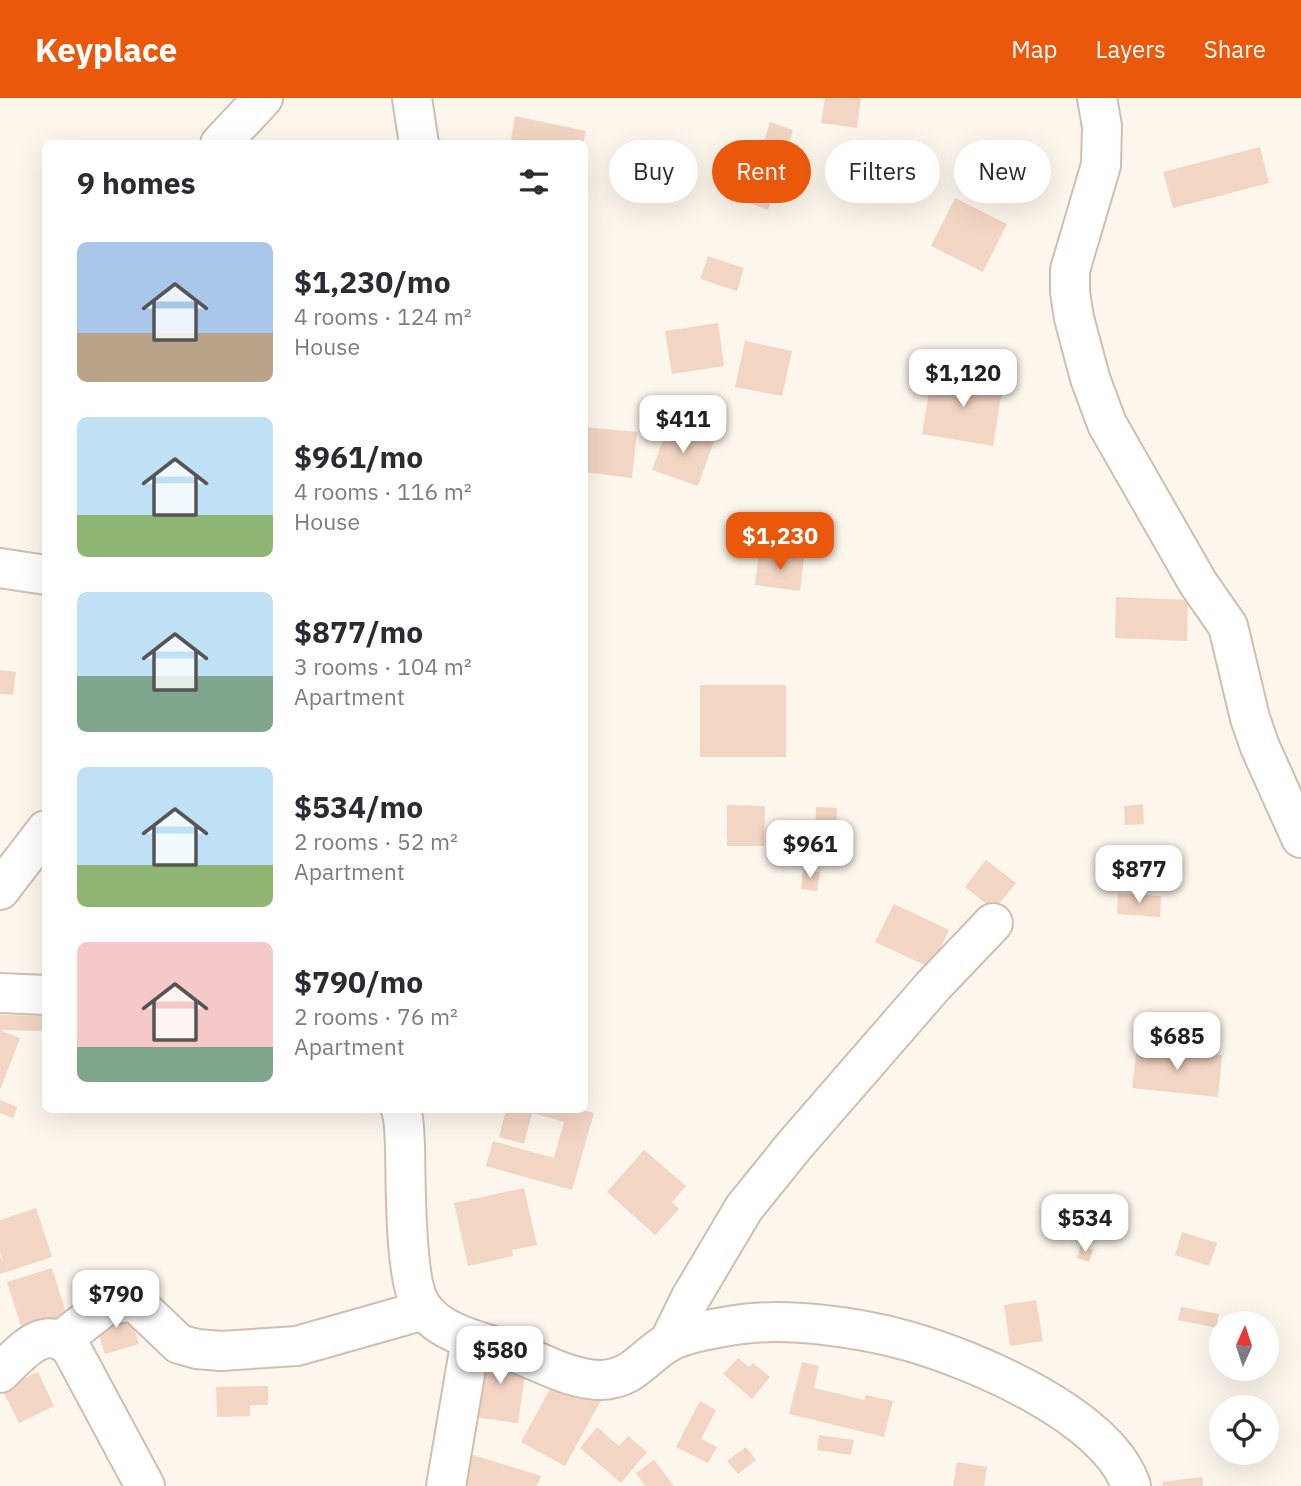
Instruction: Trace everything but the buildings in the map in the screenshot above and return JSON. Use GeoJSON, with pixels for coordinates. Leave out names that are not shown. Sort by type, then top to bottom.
{"type":"FeatureCollection","features":[{"type":"Feature","properties":{"kind":"street"},"geometry":{"type":"LineString","coordinates":[[223,140],[263,98]]}},
{"type":"Feature","properties":{"kind":"street"},"geometry":{"type":"LineString","coordinates":[[412,98],[418,140]]}},
{"type":"Feature","properties":{"kind":"street"},"geometry":{"type":"LineString","coordinates":[[1097,98],[1102,126],[1101,165],[1069,281],[1074,318],[1090,378],[1107,424],[1136,477],[1198,583],[1228,626],[1250,718],[1301,838]]}},
{"type":"Feature","properties":{"kind":"street"},"geometry":{"type":"LineString","coordinates":[[0,568],[42,574]]}},
{"type":"Feature","properties":{"kind":"street"},"geometry":{"type":"LineString","coordinates":[[0,890],[42,835]]}},
{"type":"Feature","properties":{"kind":"street"},"geometry":{"type":"LineString","coordinates":[[402,1113],[410,1261],[416,1296],[424,1310],[440,1323],[471,1339],[584,1378],[602,1380],[619,1377],[637,1369],[669,1342],[695,1290],[744,1208],[794,1146],[992,922]]}},
{"type":"Feature","properties":{"kind":"street"},"geometry":{"type":"LineString","coordinates":[[0,993],[42,995]]}},
{"type":"Feature","properties":{"kind":"street"},"geometry":{"type":"LineString","coordinates":[[62,1339],[105,1306],[127,1302],[137,1304],[178,1344],[221,1351],[297,1346],[424,1310]]}},
{"type":"Feature","properties":{"kind":"street"},"geometry":{"type":"LineString","coordinates":[[669,1342],[736,1325],[793,1324],[872,1334],[938,1350],[1026,1389],[1073,1417],[1098,1436],[1120,1462],[1132,1486]]}},
{"type":"Feature","properties":{"kind":"street"},"geometry":{"type":"LineString","coordinates":[[0,1373],[34,1341],[62,1339],[71,1348],[145,1486]]}},
{"type":"Feature","properties":{"kind":"street"},"geometry":{"type":"LineString","coordinates":[[446,1486],[471,1339]]}}]}
